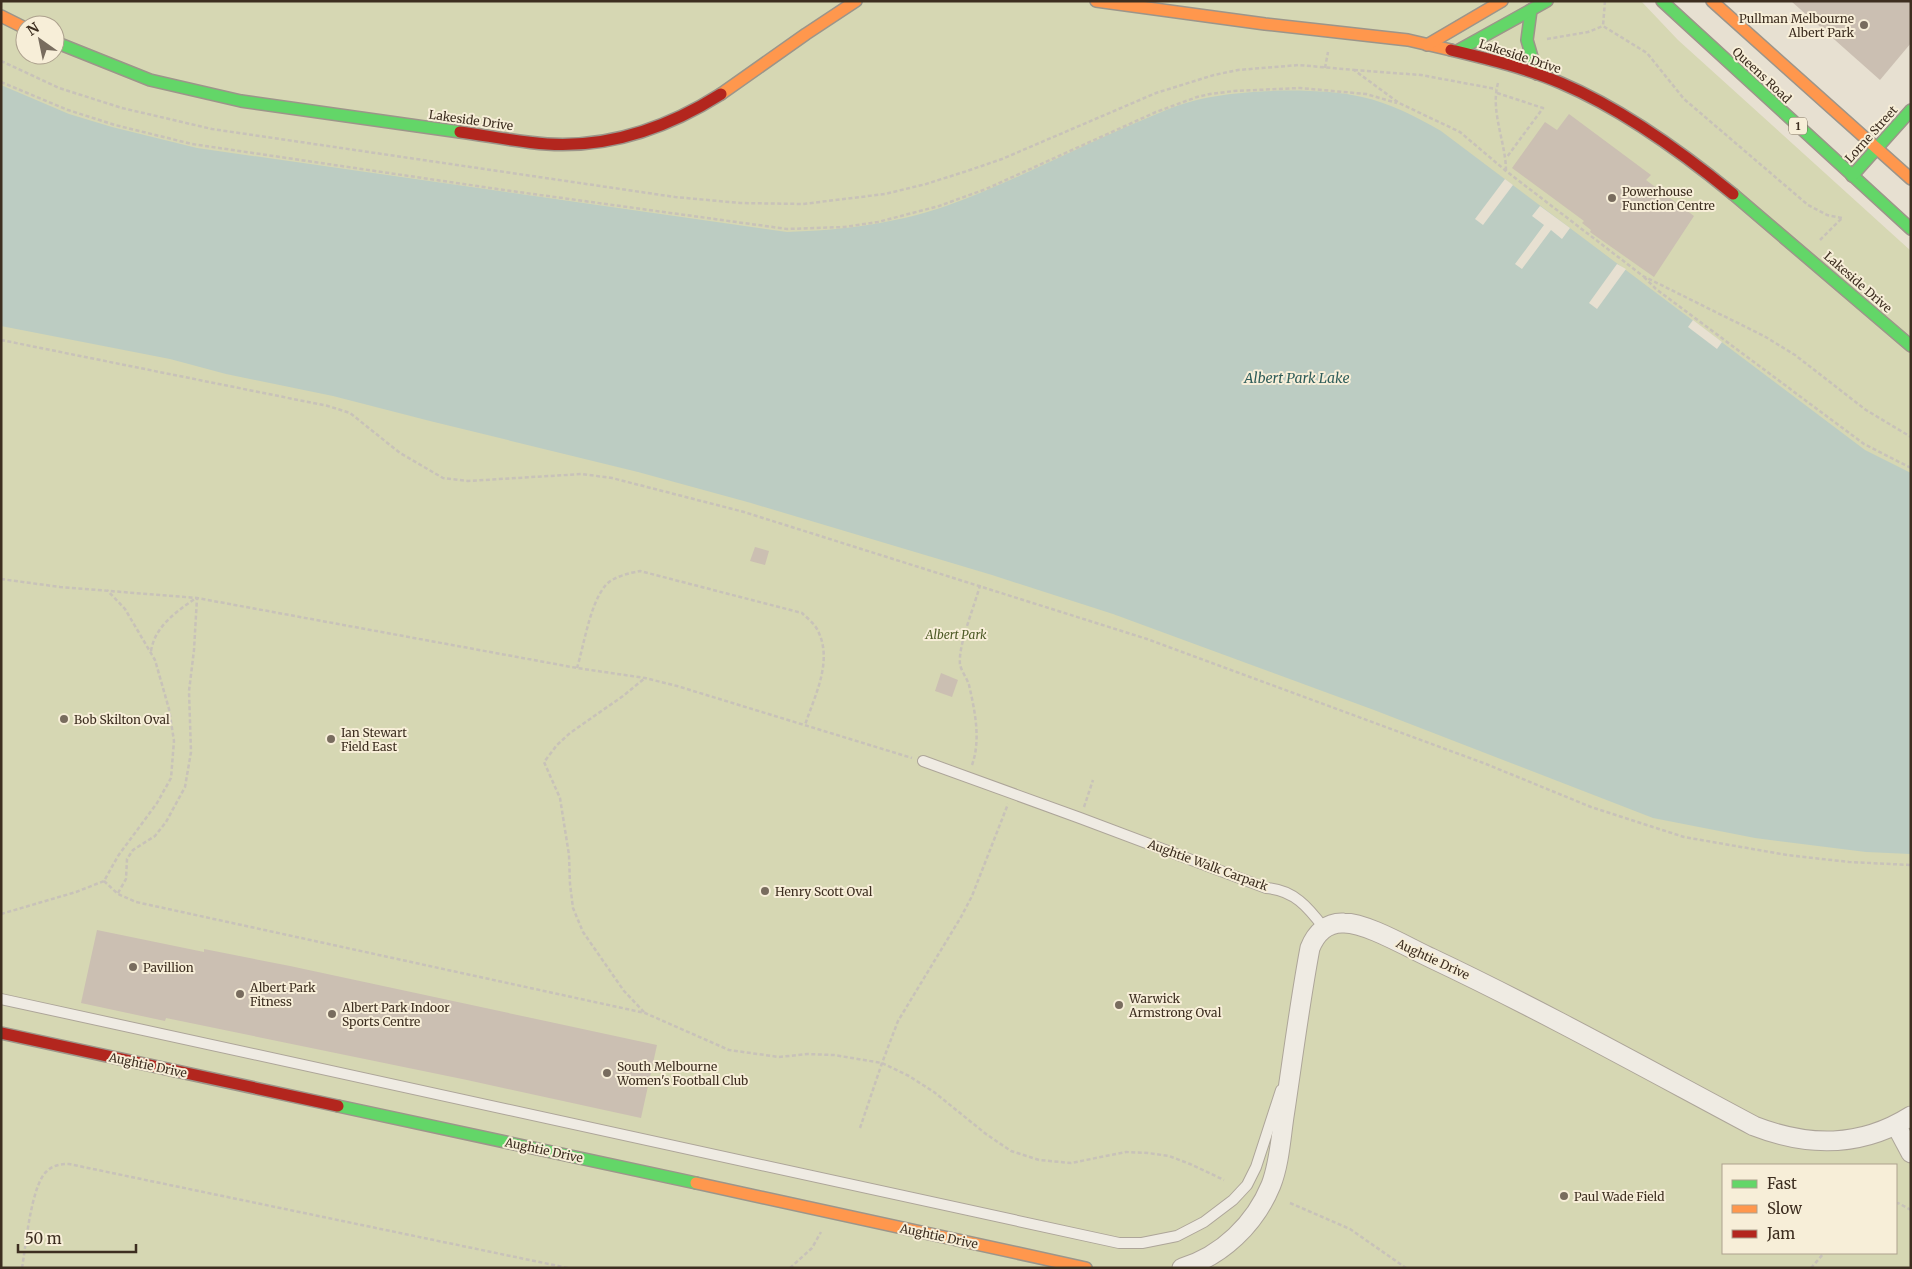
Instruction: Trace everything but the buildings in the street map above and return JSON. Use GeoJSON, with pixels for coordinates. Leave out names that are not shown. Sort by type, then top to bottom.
{"type":"FeatureCollection","features":[{"type":"Feature","properties":{"kind":"main road","name":"Lakeside Drive"},"geometry":{"type":"LineString","coordinates":[[65,46],[150,80],[241,101],[548,144],[587,143],[638,134],[685,115],[718,95],[818,25],[856,1]]}},
{"type":"Feature","properties":{"kind":"main road","name":"Lakeside Drive"},"geometry":{"type":"LineString","coordinates":[[1096,1],[1265,24],[1408,40],[1457,51],[1537,74],[1609,107],[1672,147],[1732,193],[1911,346]]}},
{"type":"Feature","properties":{"kind":"main road"},"geometry":{"type":"LineString","coordinates":[[1427,44],[1502,1]]}},
{"type":"Feature","properties":{"kind":"main road"},"geometry":{"type":"LineString","coordinates":[[1457,51],[1547,1]]}},
{"type":"Feature","properties":{"kind":"main road","name":"Queens Road"},"geometry":{"type":"LineString","coordinates":[[1662,1],[1911,229]]}},
{"type":"Feature","properties":{"kind":"main road","name":"Queens Road"},"geometry":{"type":"LineString","coordinates":[[1712,1],[1911,179]]}},
{"type":"Feature","properties":{"kind":"main road"},"geometry":{"type":"LineString","coordinates":[[1531,10],[1527,40],[1537,74]]}},
{"type":"Feature","properties":{"kind":"main road"},"geometry":{"type":"LineString","coordinates":[[1,16],[15,23]]}},
{"type":"Feature","properties":{"kind":"main road","name":"Lorne Street"},"geometry":{"type":"LineString","coordinates":[[1852,176],[1911,110]]}},
{"type":"Feature","properties":{"kind":"main road","name":"Aughtie Drive"},"geometry":{"type":"LineString","coordinates":[[1,1033],[1086,1268]]}},
{"type":"Feature","properties":{"kind":"street","name":"Aughtie Drive"},"geometry":{"type":"LineString","coordinates":[[1324,928],[1334,924],[1354,924],[1396,942],[1503,992],[1754,1126],[1772,1133],[1802,1140],[1832,1141],[1862,1137],[1904,1120]]}},
{"type":"Feature","properties":{"kind":"street"},"geometry":{"type":"LineString","coordinates":[[1182,1268],[1209,1257],[1226,1245],[1243,1229],[1272,1184],[1310,948],[1317,934],[1324,928]]}},
{"type":"Feature","properties":{"kind":"street"},"geometry":{"type":"LineString","coordinates":[[1904,1120],[1911,1153]]}},
{"type":"Feature","properties":{"kind":"lane","name":"Aughtie Walk Carpark"},"geometry":{"type":"LineString","coordinates":[[923,761],[968,776],[1266,888],[1278,889],[1288,893],[1304,905],[1324,928]]}},
{"type":"Feature","properties":{"kind":"lane"},"geometry":{"type":"LineString","coordinates":[[1,999],[1119,1243],[1142,1243],[1177,1236],[1204,1222],[1233,1200],[1247,1185],[1256,1167],[1293,1053]]}},
{"type":"Feature","properties":{"kind":"path"},"geometry":{"type":"LineString","coordinates":[[1603,26],[1605,1]]}},
{"type":"Feature","properties":{"kind":"path"},"geometry":{"type":"LineString","coordinates":[[1527,40],[1565,37],[1588,32],[1603,26]]}},
{"type":"Feature","properties":{"kind":"path"},"geometry":{"type":"LineString","coordinates":[[1603,26],[1646,53],[1684,99],[1808,205],[1827,215],[1842,218],[1806,256]]}},
{"type":"Feature","properties":{"kind":"path"},"geometry":{"type":"LineString","coordinates":[[1,61],[59,88],[122,108],[212,129],[675,197],[740,203],[803,204],[877,195],[926,184],[1002,158],[1156,93],[1214,75],[1238,70],[1299,65],[1421,75],[1496,89],[1497,109],[1506,159],[1506,172]]}},
{"type":"Feature","properties":{"kind":"path"},"geometry":{"type":"LineString","coordinates":[[1354,70],[1399,103]]}},
{"type":"Feature","properties":{"kind":"path"},"geometry":{"type":"LineString","coordinates":[[1,82],[68,110],[115,125],[192,144],[787,229],[844,227],[878,222],[946,204],[1128,124],[1196,97],[1234,91],[1300,88],[1366,94],[1399,103],[1460,132],[1506,172],[1643,276],[1656,289],[1864,444],[1911,468]]}},
{"type":"Feature","properties":{"kind":"path"},"geometry":{"type":"LineString","coordinates":[[1497,93],[1543,108],[1506,159]]}},
{"type":"Feature","properties":{"kind":"path"},"geometry":{"type":"LineString","coordinates":[[1643,276],[1795,355],[1866,410],[1911,438]]}},
{"type":"Feature","properties":{"kind":"path"},"geometry":{"type":"LineString","coordinates":[[1,340],[328,406],[350,413],[400,454],[443,478],[468,481],[582,474],[612,478],[744,512],[1147,639],[1486,764],[1591,807],[1684,837],[1787,855],[1850,862],[1911,865]]}},
{"type":"Feature","properties":{"kind":"path"},"geometry":{"type":"LineString","coordinates":[[577,668],[596,601],[606,584],[627,573],[640,571],[802,613],[817,629],[825,651],[823,667],[806,725]]}},
{"type":"Feature","properties":{"kind":"path"},"geometry":{"type":"LineString","coordinates":[[1,579],[60,587],[197,598],[577,668],[645,678],[923,761]]}},
{"type":"Feature","properties":{"kind":"path"},"geometry":{"type":"LineString","coordinates":[[968,776],[975,758],[977,725],[968,683],[960,665],[961,648],[980,585]]}},
{"type":"Feature","properties":{"kind":"path"},"geometry":{"type":"LineString","coordinates":[[1,914],[76,892],[104,881],[118,856],[157,803],[171,778],[173,733],[155,660],[125,609],[107,590]]}},
{"type":"Feature","properties":{"kind":"path"},"geometry":{"type":"LineString","coordinates":[[151,653],[154,639],[160,628],[197,598]]}},
{"type":"Feature","properties":{"kind":"path"},"geometry":{"type":"LineString","coordinates":[[118,894],[126,879],[127,860],[133,850],[155,836],[166,822],[185,787],[191,752],[189,691],[197,598]]}},
{"type":"Feature","properties":{"kind":"path"},"geometry":{"type":"LineString","coordinates":[[645,678],[570,733],[557,745],[544,762],[560,798],[569,855],[572,900],[583,932],[624,991],[645,1013]]}},
{"type":"Feature","properties":{"kind":"path"},"geometry":{"type":"LineString","coordinates":[[1080,818],[1093,780]]}},
{"type":"Feature","properties":{"kind":"path"},"geometry":{"type":"LineString","coordinates":[[860,1128],[898,1021],[965,910],[1012,793]]}},
{"type":"Feature","properties":{"kind":"path"},"geometry":{"type":"LineString","coordinates":[[104,881],[118,894],[136,902],[645,1013],[729,1050],[779,1057],[834,1054],[882,1063],[909,1076],[934,1092],[986,1134],[1011,1151],[1039,1160],[1071,1163],[1126,1152],[1148,1153],[1169,1156],[1224,1180]]}},
{"type":"Feature","properties":{"kind":"path"},"geometry":{"type":"LineString","coordinates":[[22,1268],[35,1194],[41,1179],[48,1170],[58,1165],[69,1164],[568,1268]]}},
{"type":"Feature","properties":{"kind":"path"},"geometry":{"type":"LineString","coordinates":[[1290,1203],[1350,1229],[1406,1268]]}},
{"type":"Feature","properties":{"kind":"path"},"geometry":{"type":"LineString","coordinates":[[1897,1204],[1911,1210]]}},
{"type":"Feature","properties":{"kind":"path"},"geometry":{"type":"LineString","coordinates":[[790,1268],[812,1248],[829,1212]]}},
{"type":"Feature","properties":{"kind":"path"},"geometry":{"type":"LineString","coordinates":[[1810,1268],[1823,1254]]}},
{"type":"Feature","properties":{"kind":"green space","name":"Albert Park"},"geometry":{"type":"Polygon","coordinates":[[[1,1],[1641,1],[1678,40],[1911,251],[1911,1268],[1,1268],[1,1]]]}},
{"type":"Feature","properties":{"kind":"water","name":"Albert Park Lake"},"geometry":{"type":"Polygon","coordinates":[[[1,85],[69,114],[112,127],[197,148],[787,232],[828,230],[887,222],[946,206],[1014,178],[1159,113],[1184,103],[1211,97],[1254,92],[1324,92],[1362,97],[1393,107],[1441,131],[1865,450],[1911,473],[1911,854],[1866,852],[1755,838],[1653,818],[1374,710],[1113,614],[992,575],[751,503],[638,472],[333,396],[226,374],[170,359],[1,326],[1,85]]]}},
{"type":"Feature","properties":{"kind":"pier"},"geometry":{"type":"Polygon","coordinates":[[[1505,179],[1513,185],[1483,225],[1475,219],[1505,179]]]}},
{"type":"Feature","properties":{"kind":"pier"},"geometry":{"type":"Polygon","coordinates":[[[1540,206],[1570,228],[1562,239],[1551,230],[1522,269],[1515,264],[1544,225],[1532,216],[1540,206]]]}},
{"type":"Feature","properties":{"kind":"pier"},"geometry":{"type":"Polygon","coordinates":[[[1617,264],[1626,269],[1597,309],[1589,303],[1617,264]]]}},
{"type":"Feature","properties":{"kind":"pier"},"geometry":{"type":"Polygon","coordinates":[[[1693,320],[1722,342],[1717,349],[1688,327],[1693,320]]]}},
{"type":"Feature","properties":{"kind":"traffic: fast"},"geometry":{"type":"LineString","coordinates":[[1457,51],[1547,1]]}},
{"type":"Feature","properties":{"kind":"traffic: fast"},"geometry":{"type":"LineString","coordinates":[[1662,1],[1911,229]]}},
{"type":"Feature","properties":{"kind":"traffic: fast"},"geometry":{"type":"LineString","coordinates":[[1531,10],[1527,40],[1537,74]]}},
{"type":"Feature","properties":{"kind":"traffic: fast"},"geometry":{"type":"LineString","coordinates":[[65,46],[150,80],[241,101],[460,132]]}},
{"type":"Feature","properties":{"kind":"traffic: fast"},"geometry":{"type":"LineString","coordinates":[[1852,176],[1911,110]]}},
{"type":"Feature","properties":{"kind":"traffic: fast"},"geometry":{"type":"LineString","coordinates":[[1733,194],[1911,346]]}},
{"type":"Feature","properties":{"kind":"traffic: fast"},"geometry":{"type":"LineString","coordinates":[[338,1106],[696,1183]]}},
{"type":"Feature","properties":{"kind":"traffic: slow"},"geometry":{"type":"LineString","coordinates":[[721,94],[856,1]]}},
{"type":"Feature","properties":{"kind":"traffic: slow"},"geometry":{"type":"LineString","coordinates":[[1096,1],[1265,24],[1408,40],[1451,50]]}},
{"type":"Feature","properties":{"kind":"traffic: slow"},"geometry":{"type":"LineString","coordinates":[[1427,45],[1502,1]]}},
{"type":"Feature","properties":{"kind":"traffic: slow"},"geometry":{"type":"LineString","coordinates":[[1712,1],[1911,179]]}},
{"type":"Feature","properties":{"kind":"traffic: slow"},"geometry":{"type":"LineString","coordinates":[[1,16],[15,23]]}},
{"type":"Feature","properties":{"kind":"traffic: slow"},"geometry":{"type":"LineString","coordinates":[[696,1183],[1086,1268]]}},
{"type":"Feature","properties":{"kind":"traffic: jam"},"geometry":{"type":"LineString","coordinates":[[1451,50],[1493,60],[1534,73],[1583,93],[1650,132],[1733,194]]}},
{"type":"Feature","properties":{"kind":"traffic: jam"},"geometry":{"type":"LineString","coordinates":[[460,132],[547,144],[593,143],[616,139],[660,125],[701,106],[721,94]]}},
{"type":"Feature","properties":{"kind":"traffic: jam"},"geometry":{"type":"LineString","coordinates":[[1,1033],[338,1106]]}},
{"type":"Feature","properties":{"kind":"place","name":"Pullman Melbourne Albert Park"},"geometry":{"type":"Point","coordinates":[1864,25]}},
{"type":"Feature","properties":{"kind":"place","name":"Powerhouse Function Centre"},"geometry":{"type":"Point","coordinates":[1612,198]}},
{"type":"Feature","properties":{"kind":"place","name":"Bob Skilton Oval"},"geometry":{"type":"Point","coordinates":[64,719]}},
{"type":"Feature","properties":{"kind":"place","name":"Ian Stewart Field East"},"geometry":{"type":"Point","coordinates":[331,739]}},
{"type":"Feature","properties":{"kind":"place","name":"Henry Scott Oval"},"geometry":{"type":"Point","coordinates":[765,891]}},
{"type":"Feature","properties":{"kind":"place","name":"Pavillion"},"geometry":{"type":"Point","coordinates":[133,967]}},
{"type":"Feature","properties":{"kind":"place","name":"Albert Park Fitness"},"geometry":{"type":"Point","coordinates":[240,994]}},
{"type":"Feature","properties":{"kind":"place","name":"Warwick Armstrong Oval"},"geometry":{"type":"Point","coordinates":[1119,1005]}},
{"type":"Feature","properties":{"kind":"place","name":"Albert Park Indoor Sports Centre"},"geometry":{"type":"Point","coordinates":[332,1014]}},
{"type":"Feature","properties":{"kind":"place","name":"South Melbourne Women's Football Club"},"geometry":{"type":"Point","coordinates":[607,1073]}},
{"type":"Feature","properties":{"kind":"place","name":"Paul Wade Field"},"geometry":{"type":"Point","coordinates":[1564,1196]}}]}
